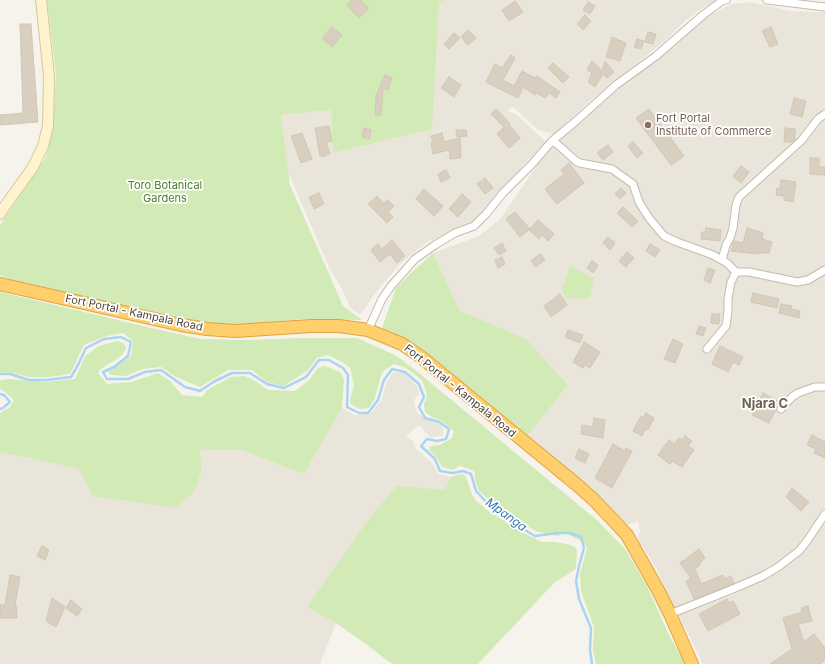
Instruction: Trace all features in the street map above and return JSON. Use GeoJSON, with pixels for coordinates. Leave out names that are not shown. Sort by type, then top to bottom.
{"type":"FeatureCollection","features":[{"type":"Feature","properties":{"kind":"highway","name":"Fort Portal - Kampala Road"},"geometry":{"type":"LineString","coordinates":[[0,284],[181,325],[207,329],[235,331],[311,326],[339,326],[368,330],[402,344],[421,357],[594,500],[626,536],[658,590],[692,664]]}},
{"type":"Feature","properties":{"kind":"main road"},"geometry":{"type":"LineString","coordinates":[[0,214],[4,206],[33,167],[42,146],[48,126],[49,76],[41,0]]}},
{"type":"Feature","properties":{"kind":"street"},"geometry":{"type":"LineString","coordinates":[[368,330],[382,299],[391,286],[415,259],[455,233],[474,226],[552,141],[616,85],[656,56],[703,15],[722,1],[726,0]]}},
{"type":"Feature","properties":{"kind":"street"},"geometry":{"type":"LineString","coordinates":[[767,0],[825,7]]}},
{"type":"Feature","properties":{"kind":"street"},"geometry":{"type":"LineString","coordinates":[[722,260],[726,245],[734,228],[736,205],[739,197],[801,141],[818,119],[825,114]]}},
{"type":"Feature","properties":{"kind":"street"},"geometry":{"type":"LineString","coordinates":[[552,141],[576,161],[612,169],[633,184],[639,202],[648,218],[664,236],[713,255],[727,263],[736,272],[749,272],[797,282],[808,280],[825,270]]}},
{"type":"Feature","properties":{"kind":"street"},"geometry":{"type":"LineString","coordinates":[[707,349],[726,326],[730,282],[736,272]]}},
{"type":"Feature","properties":{"kind":"street"},"geometry":{"type":"LineString","coordinates":[[781,409],[792,397],[801,391],[815,387],[825,387]]}},
{"type":"Feature","properties":{"kind":"street"},"geometry":{"type":"LineString","coordinates":[[670,614],[764,576],[778,568],[799,551],[825,514]]}},
{"type":"Feature","properties":{"kind":"shaded area"},"geometry":{"type":"Polygon","coordinates":[[[445,0],[717,0],[699,10],[684,22],[666,40],[592,99],[555,135],[537,129],[513,107],[507,111],[516,114],[546,142],[524,164],[481,225],[432,241],[431,239],[399,265],[377,291],[360,315],[350,307],[329,267],[288,172],[281,115],[331,110],[333,153],[431,129],[439,3],[445,0]]]}},
{"type":"Feature","properties":{"kind":"shaded area"},"geometry":{"type":"Polygon","coordinates":[[[751,2],[790,11],[825,12],[825,664],[703,664],[679,615],[738,593],[778,567],[749,583],[675,609],[656,568],[638,539],[640,531],[638,521],[628,525],[622,522],[524,440],[568,385],[526,340],[460,311],[433,253],[479,236],[500,219],[554,141],[582,122],[617,90],[672,48],[705,18],[731,4],[751,2]]]}},
{"type":"Feature","properties":{"kind":"shaded area"},"geometry":{"type":"Polygon","coordinates":[[[393,372],[404,373],[417,386],[419,394],[414,400],[416,411],[424,418],[442,426],[444,432],[442,436],[430,437],[419,425],[406,436],[413,441],[416,449],[432,463],[438,474],[451,477],[445,491],[307,606],[336,623],[320,664],[0,664],[0,452],[194,492],[202,470],[200,450],[241,450],[304,474],[342,408],[355,415],[370,414],[381,401],[387,381],[393,372]]]}},
{"type":"Feature","properties":{"kind":"green space","name":"Toro Botanical Gardens"},"geometry":{"type":"Polygon","coordinates":[[[47,0],[445,0],[439,3],[432,129],[333,153],[331,110],[281,115],[290,185],[343,306],[362,320],[302,319],[234,325],[195,324],[77,299],[0,275],[0,225],[46,157],[53,125],[56,74],[47,0]]]}},
{"type":"Feature","properties":{"kind":"green space"},"geometry":{"type":"Polygon","coordinates":[[[433,253],[460,311],[526,339],[568,385],[524,440],[490,409],[394,333],[382,328],[396,288],[433,253]]]}},
{"type":"Feature","properties":{"kind":"green space"},"geometry":{"type":"Polygon","coordinates":[[[570,266],[594,278],[589,299],[566,298],[562,290],[570,266]]]}},
{"type":"Feature","properties":{"kind":"green space"},"geometry":{"type":"Polygon","coordinates":[[[0,292],[201,339],[247,340],[357,338],[397,356],[598,521],[625,549],[647,586],[668,633],[685,664],[596,664],[593,651],[594,627],[581,591],[580,574],[587,548],[584,543],[564,532],[558,536],[538,532],[517,521],[479,491],[475,480],[475,472],[459,466],[453,470],[442,467],[437,458],[429,450],[430,446],[440,445],[452,438],[454,431],[440,420],[425,412],[424,404],[427,397],[422,380],[406,368],[394,364],[382,372],[375,398],[369,408],[359,409],[351,404],[350,399],[354,385],[350,368],[328,355],[317,358],[308,370],[284,386],[267,382],[252,370],[228,370],[200,387],[176,377],[161,367],[143,369],[126,376],[111,375],[108,372],[131,356],[133,341],[123,333],[107,336],[84,345],[70,374],[49,377],[29,377],[0,372],[0,292]]]}},
{"type":"Feature","properties":{"kind":"green space"},"geometry":{"type":"Polygon","coordinates":[[[117,341],[124,343],[126,349],[121,356],[101,369],[98,373],[107,384],[132,382],[158,373],[170,381],[182,395],[202,397],[207,390],[231,377],[244,376],[252,379],[268,390],[295,391],[309,380],[318,368],[325,366],[340,372],[344,379],[342,408],[304,474],[241,450],[200,450],[202,470],[194,492],[176,508],[93,496],[79,469],[0,452],[0,413],[10,407],[14,400],[0,389],[1,380],[10,379],[45,382],[75,379],[85,356],[99,346],[117,341]]]}},
{"type":"Feature","properties":{"kind":"green space"},"geometry":{"type":"Polygon","coordinates":[[[460,474],[465,475],[475,500],[516,529],[542,542],[567,544],[575,547],[577,551],[576,569],[554,583],[478,664],[392,664],[336,623],[307,607],[371,516],[397,486],[445,490],[451,477],[460,474]]]}},
{"type":"Feature","properties":{"kind":"building"},"geometry":{"type":"Polygon","coordinates":[[[352,0],[360,0],[369,8],[359,18],[347,5],[352,0]]]}},
{"type":"Feature","properties":{"kind":"building"},"geometry":{"type":"Polygon","coordinates":[[[515,1],[523,12],[509,21],[502,10],[515,1]]]}},
{"type":"Feature","properties":{"kind":"building"},"geometry":{"type":"Polygon","coordinates":[[[588,2],[595,6],[590,14],[583,10],[588,2]]]}},
{"type":"Feature","properties":{"kind":"building"},"geometry":{"type":"Polygon","coordinates":[[[585,15],[591,21],[583,30],[577,24],[585,15]]]}},
{"type":"Feature","properties":{"kind":"building"},"geometry":{"type":"Polygon","coordinates":[[[20,24],[31,24],[38,122],[0,125],[0,115],[23,113],[20,24]]]}},
{"type":"Feature","properties":{"kind":"building"},"geometry":{"type":"Polygon","coordinates":[[[332,27],[342,35],[332,47],[322,38],[332,27]]]}},
{"type":"Feature","properties":{"kind":"building"},"geometry":{"type":"Polygon","coordinates":[[[771,27],[778,44],[770,47],[762,31],[771,27]]]}},
{"type":"Feature","properties":{"kind":"building"},"geometry":{"type":"Polygon","coordinates":[[[468,30],[476,38],[468,45],[461,37],[468,30]]]}},
{"type":"Feature","properties":{"kind":"building"},"geometry":{"type":"Polygon","coordinates":[[[648,32],[656,34],[653,44],[645,42],[648,32]]]}},
{"type":"Feature","properties":{"kind":"building"},"geometry":{"type":"Polygon","coordinates":[[[454,33],[460,38],[449,49],[444,44],[454,33]]]}},
{"type":"Feature","properties":{"kind":"building"},"geometry":{"type":"Polygon","coordinates":[[[612,37],[626,43],[620,61],[606,57],[612,37]]]}},
{"type":"Feature","properties":{"kind":"building"},"geometry":{"type":"Polygon","coordinates":[[[637,39],[644,41],[641,49],[634,47],[637,39]]]}},
{"type":"Feature","properties":{"kind":"building"},"geometry":{"type":"Polygon","coordinates":[[[511,55],[515,58],[503,80],[514,86],[522,71],[535,78],[537,76],[560,92],[556,98],[549,93],[545,98],[537,93],[535,95],[523,87],[518,98],[486,82],[495,64],[502,68],[511,55]]]}},
{"type":"Feature","properties":{"kind":"building"},"geometry":{"type":"Polygon","coordinates":[[[592,61],[602,71],[605,61],[614,72],[607,78],[603,74],[595,87],[588,82],[592,73],[587,70],[592,61]]]}},
{"type":"Feature","properties":{"kind":"building"},"geometry":{"type":"Polygon","coordinates":[[[553,63],[569,77],[563,83],[548,68],[553,63]]]}},
{"type":"Feature","properties":{"kind":"building"},"geometry":{"type":"Polygon","coordinates":[[[385,75],[392,78],[388,90],[383,88],[381,115],[375,115],[376,96],[385,75]]]}},
{"type":"Feature","properties":{"kind":"building"},"geometry":{"type":"Polygon","coordinates":[[[449,77],[461,85],[454,97],[441,88],[449,77]]]}},
{"type":"Feature","properties":{"kind":"building"},"geometry":{"type":"Polygon","coordinates":[[[794,98],[806,101],[802,117],[790,114],[794,98]]]}},
{"type":"Feature","properties":{"kind":"building"},"geometry":{"type":"Polygon","coordinates":[[[496,109],[510,124],[509,125],[520,138],[509,148],[497,134],[504,127],[491,114],[496,109]]]}},
{"type":"Feature","properties":{"kind":"building"},"geometry":{"type":"Polygon","coordinates":[[[649,109],[684,156],[671,165],[636,118],[649,109]]]}},
{"type":"Feature","properties":{"kind":"building"},"geometry":{"type":"Polygon","coordinates":[[[329,126],[332,141],[326,142],[330,154],[322,157],[322,155],[320,156],[315,128],[329,126]]]}},
{"type":"Feature","properties":{"kind":"building"},"geometry":{"type":"Polygon","coordinates":[[[364,128],[371,130],[370,139],[362,137],[364,128]]]}},
{"type":"Feature","properties":{"kind":"building"},"geometry":{"type":"Polygon","coordinates":[[[785,128],[795,129],[795,140],[792,142],[784,142],[785,128]]]}},
{"type":"Feature","properties":{"kind":"building"},"geometry":{"type":"Polygon","coordinates":[[[456,130],[466,130],[467,136],[457,137],[456,130]]]}},
{"type":"Feature","properties":{"kind":"building"},"geometry":{"type":"Polygon","coordinates":[[[302,133],[312,159],[301,163],[291,136],[302,133]]]}},
{"type":"Feature","properties":{"kind":"building"},"geometry":{"type":"Polygon","coordinates":[[[442,133],[444,142],[460,138],[461,158],[450,159],[449,150],[433,154],[431,143],[433,143],[431,136],[442,133]]]}},
{"type":"Feature","properties":{"kind":"building"},"geometry":{"type":"Polygon","coordinates":[[[633,142],[643,153],[637,158],[628,146],[633,142]]]}},
{"type":"Feature","properties":{"kind":"building"},"geometry":{"type":"Polygon","coordinates":[[[608,145],[613,152],[603,160],[597,153],[608,145]]]}},
{"type":"Feature","properties":{"kind":"building"},"geometry":{"type":"Polygon","coordinates":[[[810,158],[819,158],[819,167],[825,167],[825,175],[810,174],[810,158]]]}},
{"type":"Feature","properties":{"kind":"building"},"geometry":{"type":"Polygon","coordinates":[[[569,163],[584,183],[557,204],[545,189],[564,174],[561,170],[569,163]]]}},
{"type":"Feature","properties":{"kind":"building"},"geometry":{"type":"Polygon","coordinates":[[[741,166],[749,172],[741,183],[733,176],[741,166]]]}},
{"type":"Feature","properties":{"kind":"building"},"geometry":{"type":"Polygon","coordinates":[[[446,170],[450,178],[441,182],[438,174],[446,170]]]}},
{"type":"Feature","properties":{"kind":"building"},"geometry":{"type":"Polygon","coordinates":[[[485,178],[493,188],[485,194],[477,184],[485,178]]]}},
{"type":"Feature","properties":{"kind":"building"},"geometry":{"type":"Polygon","coordinates":[[[781,180],[796,182],[793,202],[784,200],[784,196],[776,195],[777,188],[780,188],[781,180]]]}},
{"type":"Feature","properties":{"kind":"building"},"geometry":{"type":"Polygon","coordinates":[[[621,188],[626,193],[620,199],[615,194],[621,188]]]}},
{"type":"Feature","properties":{"kind":"building"},"geometry":{"type":"Polygon","coordinates":[[[424,189],[443,206],[434,216],[416,199],[424,189]]]}},
{"type":"Feature","properties":{"kind":"building"},"geometry":{"type":"Polygon","coordinates":[[[319,193],[324,204],[314,209],[309,197],[319,193]]]}},
{"type":"Feature","properties":{"kind":"building"},"geometry":{"type":"Polygon","coordinates":[[[462,194],[471,202],[458,217],[449,209],[462,194]]]}},
{"type":"Feature","properties":{"kind":"building"},"geometry":{"type":"Polygon","coordinates":[[[377,196],[384,203],[388,200],[394,206],[388,212],[393,217],[387,223],[368,204],[377,196]]]}},
{"type":"Feature","properties":{"kind":"building"},"geometry":{"type":"Polygon","coordinates":[[[623,207],[638,221],[632,227],[617,213],[623,207]]]}},
{"type":"Feature","properties":{"kind":"building"},"geometry":{"type":"Polygon","coordinates":[[[515,212],[530,229],[520,237],[506,219],[515,212]]]}},
{"type":"Feature","properties":{"kind":"building"},"geometry":{"type":"Polygon","coordinates":[[[538,220],[554,234],[548,241],[542,235],[539,239],[529,230],[538,220]]]}},
{"type":"Feature","properties":{"kind":"building"},"geometry":{"type":"Polygon","coordinates":[[[706,228],[721,230],[720,241],[701,239],[702,232],[705,232],[706,228]]]}},
{"type":"Feature","properties":{"kind":"building"},"geometry":{"type":"Polygon","coordinates":[[[747,228],[763,233],[762,239],[772,242],[769,253],[758,254],[731,251],[734,241],[743,243],[747,228]]]}},
{"type":"Feature","properties":{"kind":"building"},"geometry":{"type":"Polygon","coordinates":[[[608,237],[615,243],[610,250],[603,243],[608,237]]]}},
{"type":"Feature","properties":{"kind":"building"},"geometry":{"type":"Polygon","coordinates":[[[392,240],[405,256],[397,263],[390,254],[380,262],[371,250],[378,244],[382,249],[392,240]]]}},
{"type":"Feature","properties":{"kind":"building"},"geometry":{"type":"Polygon","coordinates":[[[502,243],[506,251],[499,255],[494,248],[502,243]]]}},
{"type":"Feature","properties":{"kind":"building"},"geometry":{"type":"Polygon","coordinates":[[[650,244],[660,250],[655,257],[646,251],[650,244]]]}},
{"type":"Feature","properties":{"kind":"building"},"geometry":{"type":"Polygon","coordinates":[[[627,252],[634,258],[626,267],[619,261],[627,252]]]}},
{"type":"Feature","properties":{"kind":"building"},"geometry":{"type":"Polygon","coordinates":[[[540,254],[545,260],[536,267],[531,261],[540,254]]]}},
{"type":"Feature","properties":{"kind":"building"},"geometry":{"type":"Polygon","coordinates":[[[502,257],[505,264],[498,268],[495,260],[502,257]]]}},
{"type":"Feature","properties":{"kind":"building"},"geometry":{"type":"Polygon","coordinates":[[[592,261],[598,265],[593,273],[587,268],[592,261]]]}},
{"type":"Feature","properties":{"kind":"building"},"geometry":{"type":"Polygon","coordinates":[[[708,268],[715,270],[710,283],[704,280],[708,268]]]}},
{"type":"Feature","properties":{"kind":"building"},"geometry":{"type":"Polygon","coordinates":[[[753,293],[779,299],[777,308],[751,302],[753,293]]]}},
{"type":"Feature","properties":{"kind":"building"},"geometry":{"type":"Polygon","coordinates":[[[560,294],[567,305],[551,317],[544,306],[560,294]]]}},
{"type":"Feature","properties":{"kind":"building"},"geometry":{"type":"Polygon","coordinates":[[[781,304],[792,306],[791,309],[800,311],[799,318],[779,313],[781,304]]]}},
{"type":"Feature","properties":{"kind":"building"},"geometry":{"type":"Polygon","coordinates":[[[712,314],[720,314],[719,324],[711,323],[712,314]]]}},
{"type":"Feature","properties":{"kind":"building"},"geometry":{"type":"Polygon","coordinates":[[[699,326],[706,328],[703,336],[696,334],[699,326]]]}},
{"type":"Feature","properties":{"kind":"building"},"geometry":{"type":"Polygon","coordinates":[[[568,330],[583,335],[580,343],[565,337],[568,330]]]}},
{"type":"Feature","properties":{"kind":"building"},"geometry":{"type":"Polygon","coordinates":[[[673,339],[683,344],[675,363],[664,359],[673,339]]]}},
{"type":"Feature","properties":{"kind":"building"},"geometry":{"type":"Polygon","coordinates":[[[584,342],[600,352],[590,368],[585,365],[583,368],[573,362],[584,342]]]}},
{"type":"Feature","properties":{"kind":"building"},"geometry":{"type":"Polygon","coordinates":[[[720,346],[743,357],[739,365],[733,362],[728,372],[712,364],[720,346]]]}},
{"type":"Feature","properties":{"kind":"building"},"geometry":{"type":"Polygon","coordinates":[[[763,393],[780,402],[769,423],[752,415],[763,393]]]}},
{"type":"Feature","properties":{"kind":"building"},"geometry":{"type":"Polygon","coordinates":[[[646,413],[654,418],[648,430],[645,429],[642,436],[633,431],[641,416],[644,417],[646,413]]]}},
{"type":"Feature","properties":{"kind":"building"},"geometry":{"type":"Polygon","coordinates":[[[594,418],[605,420],[603,438],[581,434],[582,425],[593,427],[594,418]]]}},
{"type":"Feature","properties":{"kind":"building"},"geometry":{"type":"Polygon","coordinates":[[[812,435],[825,442],[825,458],[814,453],[816,449],[807,445],[812,435]]]}},
{"type":"Feature","properties":{"kind":"building"},"geometry":{"type":"Polygon","coordinates":[[[685,436],[692,441],[688,446],[694,450],[682,467],[672,461],[670,464],[658,455],[669,440],[674,444],[679,438],[682,440],[685,436]]]}},
{"type":"Feature","properties":{"kind":"building"},"geometry":{"type":"Polygon","coordinates":[[[613,444],[625,451],[626,448],[632,451],[612,488],[595,478],[613,444]]]}},
{"type":"Feature","properties":{"kind":"building"},"geometry":{"type":"Polygon","coordinates":[[[579,449],[589,454],[585,463],[575,458],[579,449]]]}},
{"type":"Feature","properties":{"kind":"building"},"geometry":{"type":"Polygon","coordinates":[[[792,488],[809,502],[801,511],[786,497],[792,488]]]}},
{"type":"Feature","properties":{"kind":"building"},"geometry":{"type":"Polygon","coordinates":[[[42,546],[49,550],[45,560],[37,556],[42,546]]]}},
{"type":"Feature","properties":{"kind":"building"},"geometry":{"type":"Polygon","coordinates":[[[699,549],[705,558],[695,569],[701,584],[723,575],[725,579],[731,576],[734,583],[694,599],[686,581],[691,578],[680,563],[699,549]]]}},
{"type":"Feature","properties":{"kind":"building"},"geometry":{"type":"Polygon","coordinates":[[[10,575],[20,577],[15,605],[17,618],[0,618],[0,605],[5,605],[10,575]]]}},
{"type":"Feature","properties":{"kind":"building"},"geometry":{"type":"Polygon","coordinates":[[[52,598],[65,607],[56,627],[46,621],[52,598]]]}},
{"type":"Feature","properties":{"kind":"building"},"geometry":{"type":"Polygon","coordinates":[[[727,599],[729,603],[733,601],[740,614],[708,631],[699,614],[727,599]]]}},
{"type":"Feature","properties":{"kind":"building"},"geometry":{"type":"Polygon","coordinates":[[[71,600],[82,609],[77,616],[66,608],[71,600]]]}},
{"type":"Feature","properties":{"kind":"building"},"geometry":{"type":"Polygon","coordinates":[[[808,606],[812,621],[798,624],[804,642],[814,634],[825,648],[825,660],[820,664],[770,664],[792,649],[783,618],[802,612],[801,608],[808,606]]]}},
{"type":"Feature","properties":{"kind":"waterway","name":"Mpanga"},"geometry":{"type":"LineString","coordinates":[[0,374],[10,374],[29,380],[47,380],[71,377],[86,348],[104,339],[121,337],[131,342],[128,356],[114,367],[103,372],[107,379],[128,379],[145,372],[161,370],[185,387],[200,391],[215,381],[232,373],[250,373],[267,384],[284,388],[306,377],[319,360],[329,360],[343,368],[348,375],[347,407],[359,413],[368,413],[378,400],[384,380],[392,369],[405,372],[419,384],[424,397],[419,407],[425,418],[439,422],[449,429],[446,439],[437,441],[427,439],[421,446],[435,459],[440,471],[453,473],[463,471],[471,474],[476,491],[489,505],[513,523],[535,536],[570,533],[581,537],[584,548],[576,581],[579,599],[591,628],[590,650],[592,664]]}},
{"type":"Feature","properties":{"kind":"waterway","name":"Mpanga"},"geometry":{"type":"LineString","coordinates":[[0,394],[4,395],[10,402],[0,409]]}},
{"type":"Feature","properties":{"kind":"place","name":"Fort Portal Institute of Commerce"},"geometry":{"type":"Point","coordinates":[648,125]}},
{"type":"Feature","properties":{"kind":"district","name":"Njara C"},"geometry":{"type":"Point","coordinates":[765,404]}}]}
